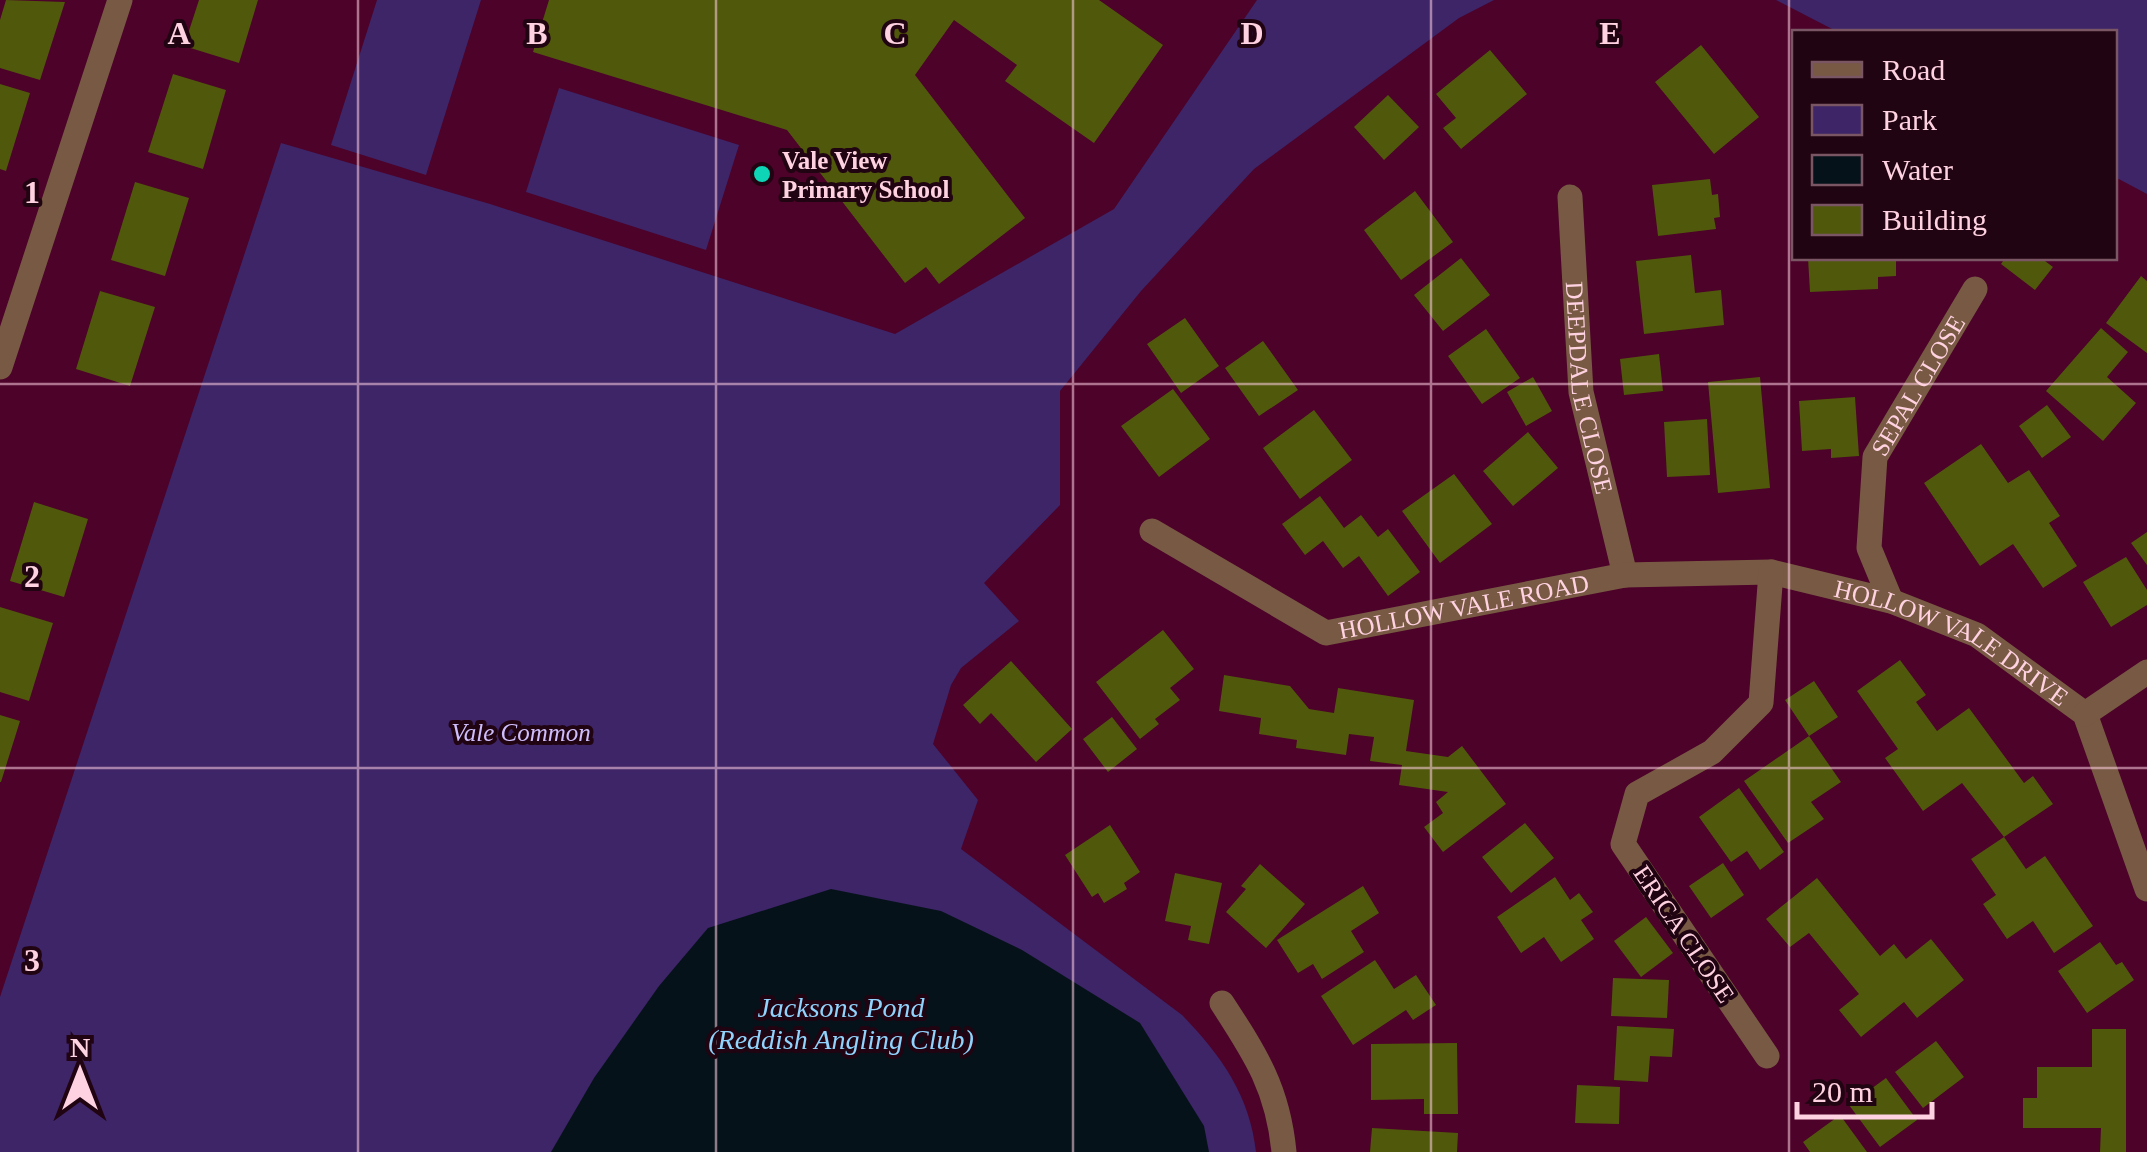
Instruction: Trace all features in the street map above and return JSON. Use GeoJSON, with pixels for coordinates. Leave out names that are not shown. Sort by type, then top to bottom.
{"type":"FeatureCollection","features":[{"type":"Feature","properties":{"kind":"street"},"geometry":{"type":"LineString","coordinates":[[0,367],[120,0]]}},
{"type":"Feature","properties":{"kind":"street","name":"DEEPDALE CLOSE"},"geometry":{"type":"LineString","coordinates":[[1570,197],[1581,392],[1625,574]]}},
{"type":"Feature","properties":{"kind":"street","name":"SEPAL CLOSE"},"geometry":{"type":"LineString","coordinates":[[1890,601],[1868,548],[1875,457],[1974,288]]}},
{"type":"Feature","properties":{"kind":"street","name":"HOLLOW VALE ROAD"},"geometry":{"type":"LineString","coordinates":[[1152,531],[1326,632],[1625,574]]}},
{"type":"Feature","properties":{"kind":"street","name":"HOLLOW VALE DRIVE"},"geometry":{"type":"LineString","coordinates":[[1625,574],[1772,572],[1890,601],[1977,635],[2085,714],[2147,889]]}},
{"type":"Feature","properties":{"kind":"street","name":"ERICA CLOSE"},"geometry":{"type":"LineString","coordinates":[[1767,1056],[1623,844],[1637,794],[1712,752],[1761,703],[1772,572]]}},
{"type":"Feature","properties":{"kind":"street"},"geometry":{"type":"LineString","coordinates":[[2085,714],[2147,672]]}},
{"type":"Feature","properties":{"kind":"street"},"geometry":{"type":"LineString","coordinates":[[1222,1003],[1272,1086],[1284,1152]]}},
{"type":"Feature","properties":{"kind":"green space"},"geometry":{"type":"Polygon","coordinates":[[[377,0],[481,0],[426,175],[331,145],[377,0]]]}},
{"type":"Feature","properties":{"kind":"green space","name":"Vale Common"},"geometry":{"type":"Polygon","coordinates":[[[1257,0],[1494,0],[1459,18],[1254,169],[1141,291],[1060,391],[1060,505],[984,583],[1019,621],[961,668],[951,685],[933,744],[978,800],[961,849],[1182,1015],[1231,1078],[1247,1113],[1256,1152],[0,1152],[0,997],[281,143],[490,204],[895,334],[1114,209],[1257,0]]]}},
{"type":"Feature","properties":{"kind":"green space"},"geometry":{"type":"Polygon","coordinates":[[[1776,0],[2147,0],[2147,194],[2117,178],[2117,30],[1834,30],[1776,0]]]}},
{"type":"Feature","properties":{"kind":"green space"},"geometry":{"type":"Polygon","coordinates":[[[559,88],[739,145],[706,250],[526,192],[559,88]]]}},
{"type":"Feature","properties":{"kind":"water","name":"Jacksons Pond (Reddish Angling Club)"},"geometry":{"type":"Polygon","coordinates":[[[831,889],[941,911],[1022,950],[1140,1023],[1204,1126],[1209,1152],[551,1152],[594,1078],[659,986],[708,928],[831,889]]]}},
{"type":"Feature","properties":{"kind":"building"},"geometry":{"type":"Polygon","coordinates":[[[6,0],[65,2],[40,80],[0,68],[0,20],[6,0]]]}},
{"type":"Feature","properties":{"kind":"building"},"geometry":{"type":"Polygon","coordinates":[[[199,0],[258,0],[239,63],[184,46],[199,0]]]}},
{"type":"Feature","properties":{"kind":"building"},"geometry":{"type":"Polygon","coordinates":[[[549,0],[1099,0],[1163,45],[1094,143],[1005,81],[1017,65],[954,20],[915,75],[1025,218],[939,284],[926,267],[905,283],[787,130],[533,52],[549,0]]]}},
{"type":"Feature","properties":{"kind":"building"},"geometry":{"type":"Polygon","coordinates":[[[1701,45],[1759,117],[1714,154],[1655,82],[1701,45]]]}},
{"type":"Feature","properties":{"kind":"building"},"geometry":{"type":"Polygon","coordinates":[[[1490,50],[1527,94],[1461,149],[1443,128],[1456,118],[1436,94],[1490,50]]]}},
{"type":"Feature","properties":{"kind":"building"},"geometry":{"type":"Polygon","coordinates":[[[173,74],[226,90],[203,169],[148,152],[173,74]]]}},
{"type":"Feature","properties":{"kind":"building"},"geometry":{"type":"Polygon","coordinates":[[[0,84],[30,93],[6,171],[0,169],[0,84]]]}},
{"type":"Feature","properties":{"kind":"building"},"geometry":{"type":"Polygon","coordinates":[[[1388,95],[1419,127],[1384,160],[1354,127],[1388,95]]]}},
{"type":"Feature","properties":{"kind":"building"},"geometry":{"type":"Polygon","coordinates":[[[1710,179],[1712,195],[1718,194],[1720,217],[1714,218],[1716,229],[1658,236],[1652,185],[1710,179]]]}},
{"type":"Feature","properties":{"kind":"building"},"geometry":{"type":"Polygon","coordinates":[[[135,182],[189,198],[165,276],[111,260],[135,182]]]}},
{"type":"Feature","properties":{"kind":"building"},"geometry":{"type":"Polygon","coordinates":[[[1415,191],[1453,242],[1401,280],[1364,230],[1415,191]]]}},
{"type":"Feature","properties":{"kind":"building"},"geometry":{"type":"Polygon","coordinates":[[[1691,255],[1695,293],[1721,290],[1724,325],[1644,334],[1636,261],[1691,255]]]}},
{"type":"Feature","properties":{"kind":"building"},"geometry":{"type":"Polygon","coordinates":[[[1461,258],[1490,295],[1443,331],[1414,295],[1461,258]]]}},
{"type":"Feature","properties":{"kind":"building"},"geometry":{"type":"Polygon","coordinates":[[[1808,260],[1896,260],[1896,276],[1878,277],[1878,289],[1810,292],[1808,260]]]}},
{"type":"Feature","properties":{"kind":"building"},"geometry":{"type":"Polygon","coordinates":[[[2004,260],[2044,260],[2053,267],[2035,290],[2001,264],[2004,260]]]}},
{"type":"Feature","properties":{"kind":"building"},"geometry":{"type":"Polygon","coordinates":[[[2141,276],[2147,281],[2147,353],[2106,323],[2141,276]]]}},
{"type":"Feature","properties":{"kind":"building"},"geometry":{"type":"Polygon","coordinates":[[[100,291],[155,307],[130,386],[76,369],[100,291]]]}},
{"type":"Feature","properties":{"kind":"building"},"geometry":{"type":"Polygon","coordinates":[[[1185,318],[1219,366],[1181,393],[1147,344],[1185,318]]]}},
{"type":"Feature","properties":{"kind":"building"},"geometry":{"type":"Polygon","coordinates":[[[2101,328],[2128,352],[2107,377],[2136,403],[2103,441],[2046,391],[2101,328]]]}},
{"type":"Feature","properties":{"kind":"building"},"geometry":{"type":"Polygon","coordinates":[[[1486,329],[1520,378],[1482,404],[1448,356],[1486,329]]]}},
{"type":"Feature","properties":{"kind":"building"},"geometry":{"type":"Polygon","coordinates":[[[1263,341],[1298,390],[1259,416],[1225,368],[1263,341]]]}},
{"type":"Feature","properties":{"kind":"building"},"geometry":{"type":"Polygon","coordinates":[[[1659,354],[1663,391],[1624,395],[1620,359],[1659,354]]]}},
{"type":"Feature","properties":{"kind":"building"},"geometry":{"type":"Polygon","coordinates":[[[1533,377],[1552,411],[1526,426],[1507,392],[1533,377]]]}},
{"type":"Feature","properties":{"kind":"building"},"geometry":{"type":"Polygon","coordinates":[[[1760,377],[1770,488],[1718,493],[1708,382],[1760,377]]]}},
{"type":"Feature","properties":{"kind":"building"},"geometry":{"type":"Polygon","coordinates":[[[1173,389],[1210,439],[1159,477],[1121,426],[1173,389]]]}},
{"type":"Feature","properties":{"kind":"building"},"geometry":{"type":"Polygon","coordinates":[[[1855,397],[1859,456],[1831,458],[1831,449],[1802,451],[1799,401],[1855,397]]]}},
{"type":"Feature","properties":{"kind":"building"},"geometry":{"type":"Polygon","coordinates":[[[2047,405],[2071,437],[2042,458],[2019,426],[2047,405]]]}},
{"type":"Feature","properties":{"kind":"building"},"geometry":{"type":"Polygon","coordinates":[[[1314,410],[1352,460],[1300,499],[1263,448],[1314,410]]]}},
{"type":"Feature","properties":{"kind":"building"},"geometry":{"type":"Polygon","coordinates":[[[1707,419],[1710,475],[1667,477],[1664,422],[1707,419]]]}},
{"type":"Feature","properties":{"kind":"building"},"geometry":{"type":"Polygon","coordinates":[[[1528,432],[1558,468],[1513,506],[1483,471],[1528,432]]]}},
{"type":"Feature","properties":{"kind":"building"},"geometry":{"type":"Polygon","coordinates":[[[1981,444],[2008,483],[2029,470],[2060,516],[2049,523],[2077,566],[2043,588],[2013,544],[1980,566],[1924,483],[1981,444]]]}},
{"type":"Feature","properties":{"kind":"building"},"geometry":{"type":"Polygon","coordinates":[[[1454,474],[1492,524],[1440,563],[1402,511],[1454,474]]]}},
{"type":"Feature","properties":{"kind":"building"},"geometry":{"type":"Polygon","coordinates":[[[1320,496],[1344,528],[1361,515],[1378,537],[1388,529],[1420,572],[1388,596],[1359,556],[1343,568],[1323,541],[1305,555],[1282,524],[1320,496]]]}},
{"type":"Feature","properties":{"kind":"building"},"geometry":{"type":"Polygon","coordinates":[[[34,502],[88,519],[64,597],[10,581],[34,502]]]}},
{"type":"Feature","properties":{"kind":"building"},"geometry":{"type":"Polygon","coordinates":[[[2147,532],[2147,565],[2131,543],[2147,532]]]}},
{"type":"Feature","properties":{"kind":"building"},"geometry":{"type":"Polygon","coordinates":[[[2126,557],[2147,590],[2147,605],[2111,627],[2083,582],[2126,557]]]}},
{"type":"Feature","properties":{"kind":"building"},"geometry":{"type":"Polygon","coordinates":[[[0,607],[53,623],[29,701],[0,692],[0,607]]]}},
{"type":"Feature","properties":{"kind":"building"},"geometry":{"type":"Polygon","coordinates":[[[1163,630],[1194,669],[1170,688],[1180,700],[1155,719],[1159,724],[1140,739],[1096,682],[1163,630]]]}},
{"type":"Feature","properties":{"kind":"building"},"geometry":{"type":"Polygon","coordinates":[[[1900,660],[1926,695],[1916,702],[1937,731],[1969,708],[2024,783],[2033,776],[2053,804],[2004,837],[1962,783],[1923,811],[1885,758],[1898,749],[1857,691],[1900,660]]]}},
{"type":"Feature","properties":{"kind":"building"},"geometry":{"type":"Polygon","coordinates":[[[1011,661],[1072,729],[1036,762],[991,713],[980,724],[963,705],[1011,661]]]}},
{"type":"Feature","properties":{"kind":"building"},"geometry":{"type":"Polygon","coordinates":[[[1224,675],[1290,686],[1309,709],[1334,713],[1338,688],[1414,700],[1406,751],[1448,757],[1462,746],[1506,804],[1443,852],[1424,827],[1443,813],[1436,802],[1448,792],[1399,785],[1402,765],[1370,761],[1374,737],[1349,734],[1346,755],[1296,748],[1297,740],[1259,734],[1261,718],[1219,711],[1224,675]]]}},
{"type":"Feature","properties":{"kind":"building"},"geometry":{"type":"Polygon","coordinates":[[[1814,681],[1838,717],[1809,736],[1785,700],[1814,681]]]}},
{"type":"Feature","properties":{"kind":"building"},"geometry":{"type":"Polygon","coordinates":[[[0,715],[20,721],[1,782],[0,782],[0,715]]]}},
{"type":"Feature","properties":{"kind":"building"},"geometry":{"type":"Polygon","coordinates":[[[1112,717],[1137,749],[1108,772],[1083,739],[1112,717]]]}},
{"type":"Feature","properties":{"kind":"building"},"geometry":{"type":"Polygon","coordinates":[[[1809,736],[1841,782],[1811,802],[1824,819],[1788,843],[1744,781],[1809,736]]]}},
{"type":"Feature","properties":{"kind":"building"},"geometry":{"type":"Polygon","coordinates":[[[1739,788],[1784,852],[1760,870],[1747,851],[1731,862],[1699,817],[1739,788]]]}},
{"type":"Feature","properties":{"kind":"building"},"geometry":{"type":"Polygon","coordinates":[[[1525,823],[1554,858],[1511,893],[1482,857],[1525,823]]]}},
{"type":"Feature","properties":{"kind":"building"},"geometry":{"type":"Polygon","coordinates":[[[1110,825],[1140,872],[1124,883],[1127,889],[1104,903],[1098,893],[1092,897],[1065,855],[1110,825]]]}},
{"type":"Feature","properties":{"kind":"building"},"geometry":{"type":"Polygon","coordinates":[[[2004,837],[2026,869],[2045,856],[2093,926],[2054,953],[2033,921],[2007,939],[1983,904],[1996,895],[1971,859],[2004,837]]]}},
{"type":"Feature","properties":{"kind":"building"},"geometry":{"type":"Polygon","coordinates":[[[1723,863],[1744,895],[1711,918],[1689,886],[1723,863]]]}},
{"type":"Feature","properties":{"kind":"building"},"geometry":{"type":"Polygon","coordinates":[[[1260,864],[1305,904],[1266,948],[1226,912],[1246,889],[1241,886],[1260,864]]]}},
{"type":"Feature","properties":{"kind":"building"},"geometry":{"type":"Polygon","coordinates":[[[1175,873],[1222,883],[1209,944],[1188,940],[1191,926],[1165,921],[1175,873]]]}},
{"type":"Feature","properties":{"kind":"building"},"geometry":{"type":"Polygon","coordinates":[[[1555,877],[1570,900],[1579,893],[1593,912],[1581,920],[1594,939],[1561,962],[1544,937],[1521,953],[1497,917],[1555,877]]]}},
{"type":"Feature","properties":{"kind":"building"},"geometry":{"type":"Polygon","coordinates":[[[1817,878],[1880,956],[1894,944],[1906,959],[1931,939],[1964,980],[1917,1018],[1904,1002],[1861,1037],[1839,1010],[1859,994],[1809,933],[1790,947],[1766,919],[1817,878]]]}},
{"type":"Feature","properties":{"kind":"building"},"geometry":{"type":"Polygon","coordinates":[[[1363,886],[1379,913],[1351,931],[1364,952],[1322,979],[1313,964],[1298,973],[1277,940],[1363,886]]]}},
{"type":"Feature","properties":{"kind":"building"},"geometry":{"type":"Polygon","coordinates":[[[1646,917],[1673,953],[1641,977],[1614,941],[1646,917]]]}},
{"type":"Feature","properties":{"kind":"building"},"geometry":{"type":"Polygon","coordinates":[[[2100,942],[2116,965],[2122,962],[2134,980],[2087,1013],[2058,971],[2100,942]]]}},
{"type":"Feature","properties":{"kind":"building"},"geometry":{"type":"Polygon","coordinates":[[[1375,960],[1394,989],[1416,975],[1436,1005],[1413,1020],[1406,1010],[1353,1045],[1321,996],[1375,960]]]}},
{"type":"Feature","properties":{"kind":"building"},"geometry":{"type":"Polygon","coordinates":[[[1613,978],[1669,980],[1667,1018],[1611,1016],[1613,978]]]}},
{"type":"Feature","properties":{"kind":"building"},"geometry":{"type":"Polygon","coordinates":[[[1617,1026],[1674,1029],[1672,1057],[1650,1056],[1648,1082],[1614,1080],[1617,1026]]]}},
{"type":"Feature","properties":{"kind":"building"},"geometry":{"type":"Polygon","coordinates":[[[2092,1029],[2126,1029],[2126,1152],[2100,1152],[2101,1128],[2023,1128],[2023,1098],[2037,1098],[2037,1067],[2092,1067],[2092,1029]]]}},
{"type":"Feature","properties":{"kind":"building"},"geometry":{"type":"Polygon","coordinates":[[[1936,1041],[1964,1077],[1923,1108],[1895,1072],[1936,1041]]]}},
{"type":"Feature","properties":{"kind":"building"},"geometry":{"type":"Polygon","coordinates":[[[1457,1043],[1458,1114],[1424,1114],[1424,1099],[1371,1100],[1371,1044],[1457,1043]]]}},
{"type":"Feature","properties":{"kind":"building"},"geometry":{"type":"Polygon","coordinates":[[[1886,1078],[1917,1120],[1880,1147],[1849,1105],[1886,1078]]]}},
{"type":"Feature","properties":{"kind":"building"},"geometry":{"type":"Polygon","coordinates":[[[1577,1085],[1620,1087],[1619,1124],[1575,1123],[1577,1085]]]}},
{"type":"Feature","properties":{"kind":"building"},"geometry":{"type":"Polygon","coordinates":[[[1840,1115],[1867,1152],[1810,1152],[1803,1142],[1840,1115]]]}},
{"type":"Feature","properties":{"kind":"building"},"geometry":{"type":"Polygon","coordinates":[[[1372,1128],[1458,1133],[1457,1152],[1370,1152],[1372,1128]]]}},
{"type":"Feature","properties":{"kind":"place","name":"Vale View Primary School"},"geometry":{"type":"Point","coordinates":[762,174]}}]}
